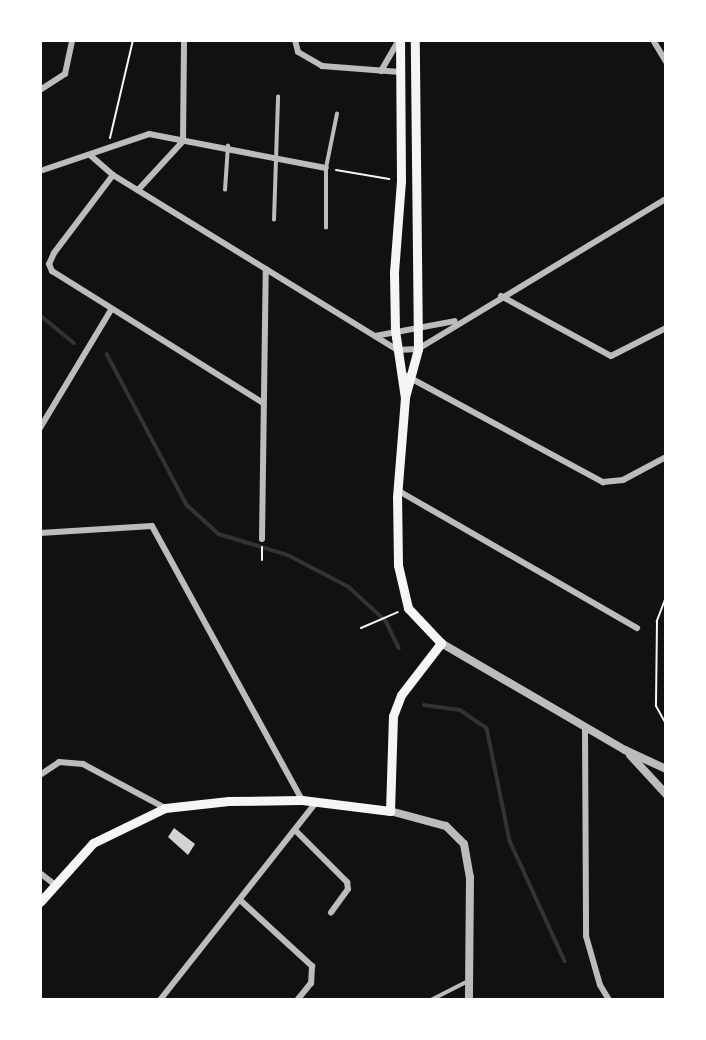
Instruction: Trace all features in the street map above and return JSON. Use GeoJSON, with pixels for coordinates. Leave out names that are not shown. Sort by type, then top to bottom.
{"type":"FeatureCollection","features":[{"type":"Feature","properties":{"kind":"main road"},"geometry":{"type":"LineString","coordinates":[[400,40],[401,181],[395,238],[395,330],[405,398]]}},
{"type":"Feature","properties":{"kind":"main road"},"geometry":{"type":"LineString","coordinates":[[40,902],[54,884],[107,833],[164,808],[229,801],[302,800],[390,811],[393,716],[401,695],[440,643],[414,618],[402,590],[397,489],[405,398],[418,349],[415,329],[415,40]]}},
{"type":"Feature","properties":{"kind":"street"},"geometry":{"type":"LineString","coordinates":[[40,90],[65,74],[72,40]]}},
{"type":"Feature","properties":{"kind":"street"},"geometry":{"type":"LineString","coordinates":[[138,190],[183,142],[184,40]]}},
{"type":"Feature","properties":{"kind":"street"},"geometry":{"type":"LineString","coordinates":[[295,40],[298,52],[323,66],[400,72]]}},
{"type":"Feature","properties":{"kind":"street"},"geometry":{"type":"LineString","coordinates":[[379,72],[392,59],[400,40]]}},
{"type":"Feature","properties":{"kind":"street"},"geometry":{"type":"LineString","coordinates":[[653,40],[666,62]]}},
{"type":"Feature","properties":{"kind":"street"},"geometry":{"type":"LineString","coordinates":[[40,171],[149,134],[183,142],[228,146],[326,168]]}},
{"type":"Feature","properties":{"kind":"street"},"geometry":{"type":"LineString","coordinates":[[90,155],[113,176],[397,350],[418,349],[459,320],[666,199]]}},
{"type":"Feature","properties":{"kind":"street"},"geometry":{"type":"LineString","coordinates":[[113,176],[49,264],[57,277],[263,403]]}},
{"type":"Feature","properties":{"kind":"street"},"geometry":{"type":"LineString","coordinates":[[262,539],[267,269]]}},
{"type":"Feature","properties":{"kind":"street"},"geometry":{"type":"LineString","coordinates":[[501,296],[611,356],[666,328]]}},
{"type":"Feature","properties":{"kind":"street"},"geometry":{"type":"LineString","coordinates":[[40,428],[111,310]]}},
{"type":"Feature","properties":{"kind":"street"},"geometry":{"type":"LineString","coordinates":[[375,336],[395,330],[459,320]]}},
{"type":"Feature","properties":{"kind":"street"},"geometry":{"type":"LineString","coordinates":[[401,373],[412,375],[603,482],[623,480],[666,457]]}},
{"type":"Feature","properties":{"kind":"street"},"geometry":{"type":"LineString","coordinates":[[397,489],[638,628]]}},
{"type":"Feature","properties":{"kind":"street"},"geometry":{"type":"LineString","coordinates":[[40,533],[152,526],[302,800]]}},
{"type":"Feature","properties":{"kind":"street"},"geometry":{"type":"LineString","coordinates":[[440,643],[585,728],[666,769]]}},
{"type":"Feature","properties":{"kind":"street"},"geometry":{"type":"LineString","coordinates":[[585,728],[586,936],[600,985],[609,1000]]}},
{"type":"Feature","properties":{"kind":"street"},"geometry":{"type":"LineString","coordinates":[[625,750],[666,794]]}},
{"type":"Feature","properties":{"kind":"street"},"geometry":{"type":"LineString","coordinates":[[40,775],[59,762],[83,764],[164,808]]}},
{"type":"Feature","properties":{"kind":"street"},"geometry":{"type":"LineString","coordinates":[[160,1000],[317,801]]}},
{"type":"Feature","properties":{"kind":"street"},"geometry":{"type":"LineString","coordinates":[[390,811],[446,826],[464,844],[470,877],[466,983],[469,1000]]}},
{"type":"Feature","properties":{"kind":"street"},"geometry":{"type":"LineString","coordinates":[[296,830],[347,882],[348,890],[331,912]]}},
{"type":"Feature","properties":{"kind":"street"},"geometry":{"type":"LineString","coordinates":[[40,873],[54,884]]}},
{"type":"Feature","properties":{"kind":"street"},"geometry":{"type":"LineString","coordinates":[[240,900],[312,966],[311,984],[297,1000]]}},
{"type":"Feature","properties":{"kind":"lane"},"geometry":{"type":"LineString","coordinates":[[274,220],[278,97]]}},
{"type":"Feature","properties":{"kind":"lane"},"geometry":{"type":"LineString","coordinates":[[326,229],[326,168],[337,114]]}},
{"type":"Feature","properties":{"kind":"lane"},"geometry":{"type":"LineString","coordinates":[[225,190],[228,146]]}},
{"type":"Feature","properties":{"kind":"lane"},"geometry":{"type":"LineString","coordinates":[[431,1000],[466,983]]}},
{"type":"Feature","properties":{"kind":"path"},"geometry":{"type":"LineString","coordinates":[[107,150],[133,40]]}},
{"type":"Feature","properties":{"kind":"path"},"geometry":{"type":"LineString","coordinates":[[326,168],[401,181]]}},
{"type":"Feature","properties":{"kind":"path"},"geometry":{"type":"LineString","coordinates":[[666,597],[657,621],[656,706],[666,724]]}},
{"type":"Feature","properties":{"kind":"path"},"geometry":{"type":"LineString","coordinates":[[360,628],[393,614]]}},
{"type":"Feature","properties":{"kind":"building"},"geometry":{"type":"Polygon","coordinates":[[[174,828],[195,844],[188,855],[168,837],[174,828]]]}},
{"type":"Feature","properties":{"kind":"waterway"},"geometry":{"type":"LineString","coordinates":[[40,315],[74,343]]}},
{"type":"Feature","properties":{"kind":"waterway"},"geometry":{"type":"LineString","coordinates":[[107,354],[187,505],[219,534],[288,555],[349,587],[386,621],[399,648]]}},
{"type":"Feature","properties":{"kind":"waterway"},"geometry":{"type":"LineString","coordinates":[[424,705],[460,710],[487,728],[510,841],[565,961]]}}]}
